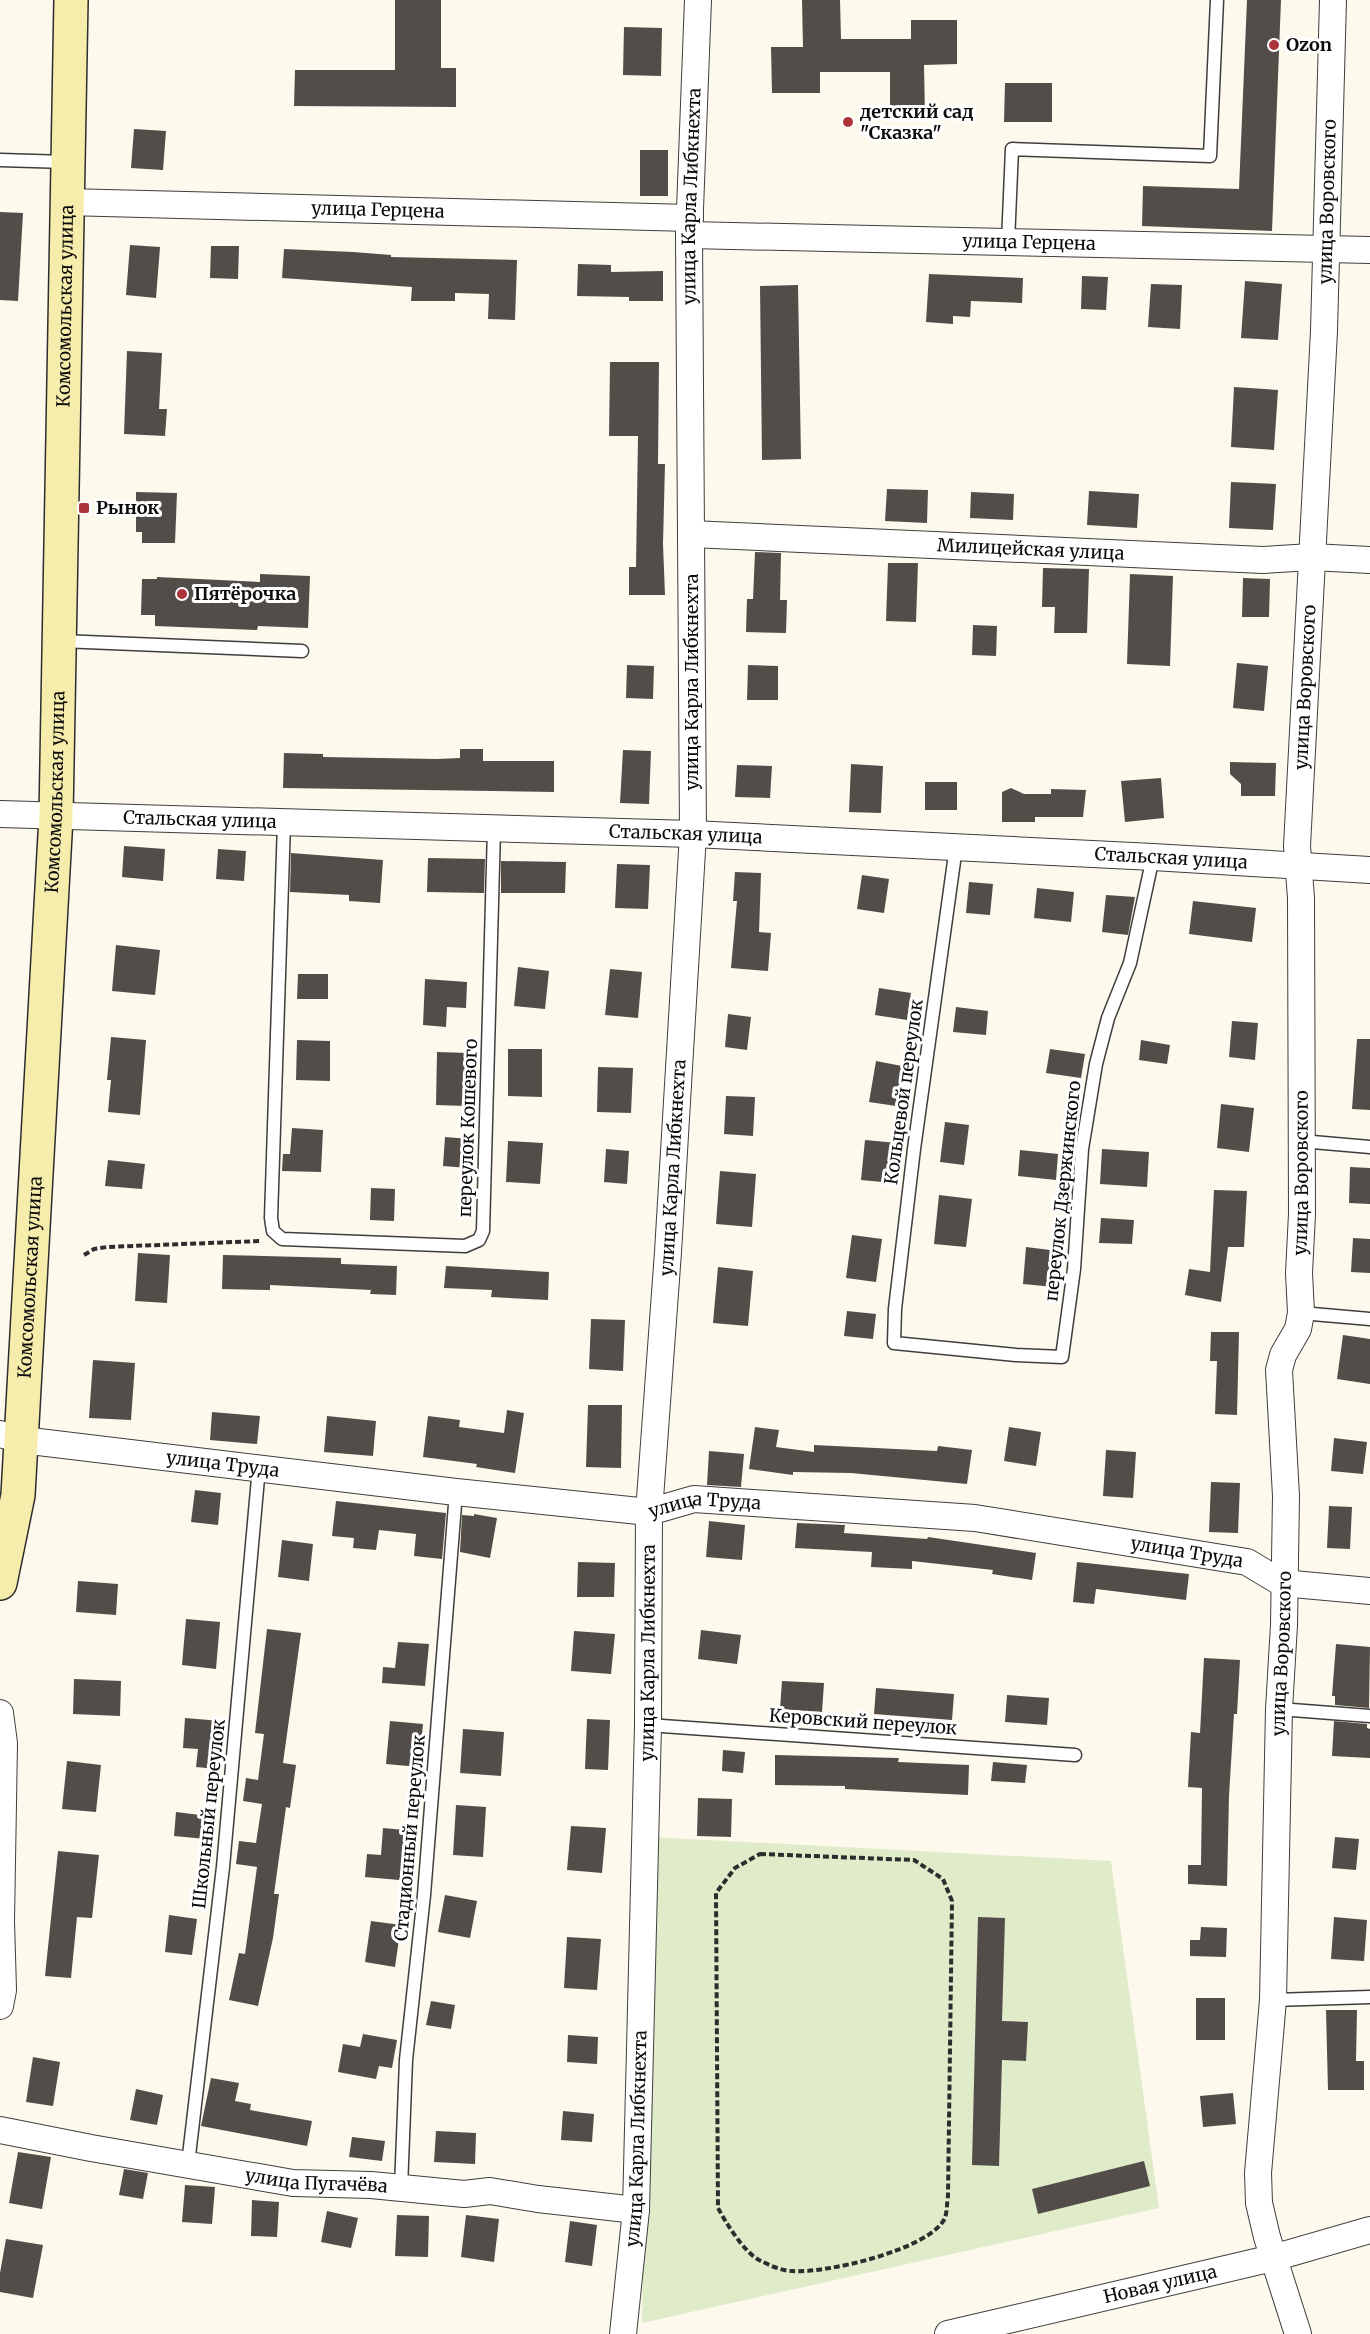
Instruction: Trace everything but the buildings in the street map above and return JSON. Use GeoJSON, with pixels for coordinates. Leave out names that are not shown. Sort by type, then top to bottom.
{"type":"FeatureCollection","features":[{"type":"Feature","properties":{"kind":"main road","name":"Комсомольская улица"},"geometry":{"type":"LineString","coordinates":[[0,1583],[18,1495],[11,1437],[56,817],[57,640],[71,0]]}},
{"type":"Feature","properties":{"kind":"street","name":"улица Карла Либкнехта"},"geometry":{"type":"LineString","coordinates":[[623,2334],[636,2210],[648,1725],[649,1512],[668,1252],[693,834],[689,226],[698,0]]}},
{"type":"Feature","properties":{"kind":"street","name":"улица Воровского"},"geometry":{"type":"LineString","coordinates":[[1298,2334],[1259,2203],[1258,2173],[1273,2000],[1279,1709],[1285,1583],[1286,1496],[1279,1370],[1283,1355],[1298,1329],[1301,1313],[1299,1273],[1302,1214],[1301,898],[1297,846],[1326,249],[1333,0]]}},
{"type":"Feature","properties":{"kind":"street","name":"улица Герцена"},"geometry":{"type":"LineString","coordinates":[[66,202],[689,226],[1008,242],[1370,250]]}},
{"type":"Feature","properties":{"kind":"street","name":"Милицейская улица"},"geometry":{"type":"LineString","coordinates":[[691,534],[1251,559],[1312,557],[1370,560]]}},
{"type":"Feature","properties":{"kind":"street","name":"Стальская улица"},"geometry":{"type":"LineString","coordinates":[[0,814],[693,834],[1370,870]]}},
{"type":"Feature","properties":{"kind":"street","name":"улица Труда"},"geometry":{"type":"LineString","coordinates":[[11,1437],[456,1492],[649,1512],[694,1499],[975,1518],[1247,1562],[1267,1576],[1285,1583],[1370,1591]]}},
{"type":"Feature","properties":{"kind":"street"},"geometry":{"type":"LineString","coordinates":[[0,1713],[4,1743],[1,1886],[3,1990],[0,2006]]}},
{"type":"Feature","properties":{"kind":"street","name":"улица Пугачёва"},"geometry":{"type":"LineString","coordinates":[[0,2130],[293,2184],[371,2185],[464,2194],[500,2192],[538,2199],[636,2210]]}},
{"type":"Feature","properties":{"kind":"street","name":"Новая улица"},"geometry":{"type":"LineString","coordinates":[[948,2334],[1274,2258],[1370,2230]]}},
{"type":"Feature","properties":{"kind":"lane"},"geometry":{"type":"LineString","coordinates":[[1008,242],[1012,149],[1210,156],[1217,0]]}},
{"type":"Feature","properties":{"kind":"lane"},"geometry":{"type":"LineString","coordinates":[[0,160],[67,162]]}},
{"type":"Feature","properties":{"kind":"lane"},"geometry":{"type":"LineString","coordinates":[[57,640],[302,651]]}},
{"type":"Feature","properties":{"kind":"lane"},"geometry":{"type":"LineString","coordinates":[[282,1239],[273,1231],[271,1218],[284,823]]}},
{"type":"Feature","properties":{"kind":"lane","name":"переулок Кошевого"},"geometry":{"type":"LineString","coordinates":[[282,1239],[465,1246],[479,1240],[483,1231],[494,829]]}},
{"type":"Feature","properties":{"kind":"lane","name":"Кольцевой переулок"},"geometry":{"type":"LineString","coordinates":[[956,847],[914,1149],[895,1309],[894,1343],[1016,1355],[1062,1356]]}},
{"type":"Feature","properties":{"kind":"lane","name":"переулок Дзержинского"},"geometry":{"type":"LineString","coordinates":[[1062,1356],[1074,1269],[1082,1149],[1093,1083],[1108,1018],[1130,963],[1153,857]]}},
{"type":"Feature","properties":{"kind":"lane"},"geometry":{"type":"LineString","coordinates":[[1301,1141],[1370,1147]]}},
{"type":"Feature","properties":{"kind":"lane"},"geometry":{"type":"LineString","coordinates":[[1301,1313],[1370,1319]]}},
{"type":"Feature","properties":{"kind":"lane","name":"Школьный переулок"},"geometry":{"type":"LineString","coordinates":[[188,2164],[224,1856],[259,1467]]}},
{"type":"Feature","properties":{"kind":"lane","name":"Стадионный переулок"},"geometry":{"type":"LineString","coordinates":[[402,2188],[405,2069],[424,1895],[456,1492]]}},
{"type":"Feature","properties":{"kind":"lane"},"geometry":{"type":"LineString","coordinates":[[1279,1709],[1370,1716]]}},
{"type":"Feature","properties":{"kind":"lane","name":"Керовский переулок"},"geometry":{"type":"LineString","coordinates":[[648,1725],[1075,1755]]}},
{"type":"Feature","properties":{"kind":"lane"},"geometry":{"type":"LineString","coordinates":[[1273,2000],[1370,1997]]}},
{"type":"Feature","properties":{"kind":"path"},"geometry":{"type":"LineString","coordinates":[[84,1255],[94,1249],[107,1247],[240,1243],[282,1239]]}},
{"type":"Feature","properties":{"kind":"path"},"geometry":{"type":"LineString","coordinates":[[760,1854],[914,1860],[943,1879],[952,1901],[948,2196],[944,2219],[925,2237],[881,2257],[832,2268],[791,2271],[759,2260],[730,2230],[718,2208],[717,1893],[735,1868],[760,1854]]}},
{"type":"Feature","properties":{"kind":"green space"},"geometry":{"type":"Polygon","coordinates":[[[649,1837],[1111,1861],[1159,2208],[642,2323],[649,1837]]]}},
{"type":"Feature","properties":{"kind":"place","name":"Ozon"},"geometry":{"type":"Point","coordinates":[1274,45]}},
{"type":"Feature","properties":{"kind":"place","name":"детский сад \"Сказка\""},"geometry":{"type":"Point","coordinates":[848,122]}},
{"type":"Feature","properties":{"kind":"place","name":"Рынок"},"geometry":{"type":"Point","coordinates":[84,508]}},
{"type":"Feature","properties":{"kind":"place","name":"Пятёрочка"},"geometry":{"type":"Point","coordinates":[182,594]}}]}
